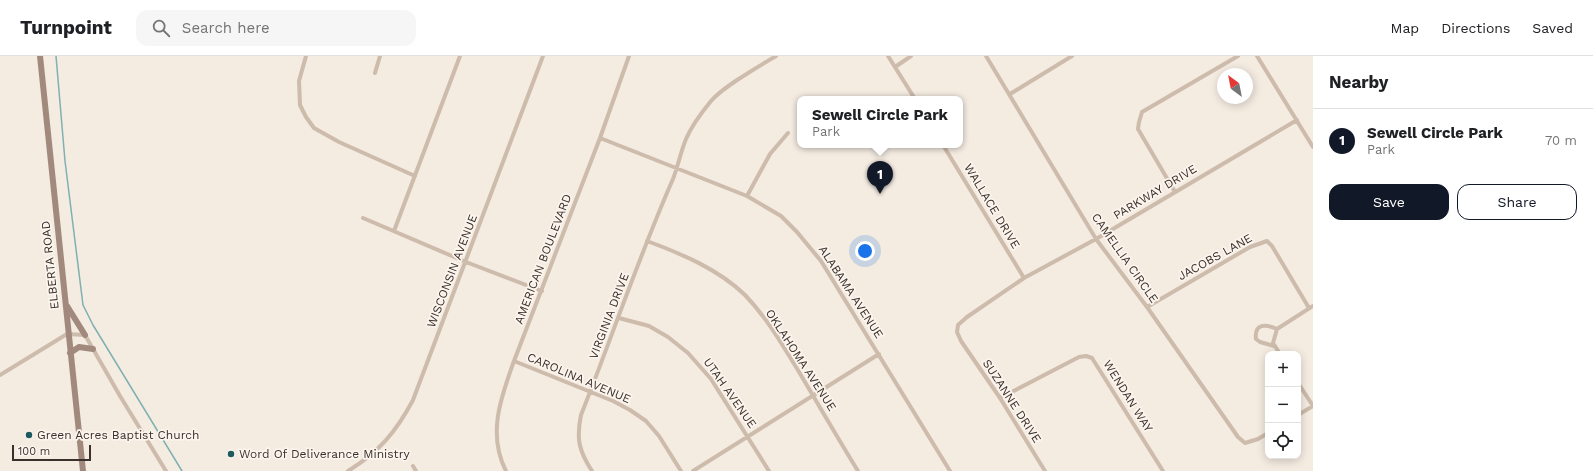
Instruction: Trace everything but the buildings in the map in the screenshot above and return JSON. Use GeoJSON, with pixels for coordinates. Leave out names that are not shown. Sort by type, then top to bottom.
{"type":"FeatureCollection","features":[{"type":"Feature","properties":{"kind":"street","name":"ELBERTA ROAD"},"geometry":{"type":"LineString","coordinates":[[40,56],[83,471]]}},
{"type":"Feature","properties":{"kind":"street"},"geometry":{"type":"LineString","coordinates":[[306,56],[299,81],[300,105],[314,128],[339,142],[415,176]]}},
{"type":"Feature","properties":{"kind":"street"},"geometry":{"type":"LineString","coordinates":[[375,73],[380,56]]}},
{"type":"Feature","properties":{"kind":"street"},"geometry":{"type":"LineString","coordinates":[[394,231],[460,56]]}},
{"type":"Feature","properties":{"kind":"street","name":"WISCONSIN AVENUE"},"geometry":{"type":"LineString","coordinates":[[348,471],[380,447],[400,423],[408,410],[418,388],[543,56]]}},
{"type":"Feature","properties":{"kind":"street","name":"AMERICAN BOULEVARD"},"geometry":{"type":"LineString","coordinates":[[506,471],[497,446],[496,429],[500,404],[514,361],[600,138],[629,56]]}},
{"type":"Feature","properties":{"kind":"street","name":"VIRGINIA DRIVE"},"geometry":{"type":"LineString","coordinates":[[592,471],[585,460],[580,447],[578,431],[580,415],[619,318],[647,241],[677,169],[686,139],[697,119],[712,99],[776,56]]}},
{"type":"Feature","properties":{"kind":"street"},"geometry":{"type":"LineString","coordinates":[[888,56],[913,96]]}},
{"type":"Feature","properties":{"kind":"street"},"geometry":{"type":"LineString","coordinates":[[895,67],[912,56]]}},
{"type":"Feature","properties":{"kind":"street","name":"CAMELLIA CIRCLE"},"geometry":{"type":"LineString","coordinates":[[986,56],[1096,239],[1147,307],[1238,437],[1245,443],[1258,439],[1265,435]]}},
{"type":"Feature","properties":{"kind":"street"},"geometry":{"type":"LineString","coordinates":[[1010,94],[1072,56]]}},
{"type":"Feature","properties":{"kind":"street"},"geometry":{"type":"LineString","coordinates":[[1175,192],[1138,129],[1138,122],[1142,112],[1238,56]]}},
{"type":"Feature","properties":{"kind":"street"},"geometry":{"type":"LineString","coordinates":[[1257,56],[1313,147]]}},
{"type":"Feature","properties":{"kind":"street","name":"PARKWAY DRIVE"},"geometry":{"type":"LineString","coordinates":[[961,342],[957,332],[958,325],[967,317],[1024,278],[1096,239],[1297,120]]}},
{"type":"Feature","properties":{"kind":"street"},"geometry":{"type":"LineString","coordinates":[[748,196],[770,154],[788,133]]}},
{"type":"Feature","properties":{"kind":"street","name":"ALABAMA AVENUE"},"geometry":{"type":"LineString","coordinates":[[600,138],[748,196],[781,216],[797,232],[821,261],[950,471]]}},
{"type":"Feature","properties":{"kind":"street","name":"WALLACE DRIVE"},"geometry":{"type":"LineString","coordinates":[[945,148],[1024,278]]}},
{"type":"Feature","properties":{"kind":"street"},"geometry":{"type":"LineString","coordinates":[[363,218],[466,262],[542,291]]}},
{"type":"Feature","properties":{"kind":"street","name":"OKLAHOMA AVENUE"},"geometry":{"type":"LineString","coordinates":[[647,241],[689,258],[712,271],[744,295],[765,320],[858,471]]}},
{"type":"Feature","properties":{"kind":"street","name":"JACOBS LANE"},"geometry":{"type":"LineString","coordinates":[[1147,307],[1250,247],[1268,241],[1311,307]]}},
{"type":"Feature","properties":{"kind":"street"},"geometry":{"type":"LineString","coordinates":[[66,303],[166,471]]}},
{"type":"Feature","properties":{"kind":"street"},"geometry":{"type":"LineString","coordinates":[[1278,351],[1274,346],[1274,337],[1277,329],[1311,307]]}},
{"type":"Feature","properties":{"kind":"street","name":"UTAH AVENUE"},"geometry":{"type":"LineString","coordinates":[[619,318],[649,326],[668,337],[688,353],[711,379],[769,471]]}},
{"type":"Feature","properties":{"kind":"street"},"geometry":{"type":"LineString","coordinates":[[1274,346],[1260,342],[1256,339],[1255,334],[1259,327],[1263,325],[1268,325],[1277,329]]}},
{"type":"Feature","properties":{"kind":"street"},"geometry":{"type":"LineString","coordinates":[[0,375],[68,334],[84,335]]}},
{"type":"Feature","properties":{"kind":"street","name":"SUZANNE DRIVE"},"geometry":{"type":"LineString","coordinates":[[961,342],[1000,398],[1045,471]]}},
{"type":"Feature","properties":{"kind":"street"},"geometry":{"type":"LineString","coordinates":[[70,353],[79,347],[92,349]]}},
{"type":"Feature","properties":{"kind":"street"},"geometry":{"type":"LineString","coordinates":[[693,471],[813,397],[879,354]]}},
{"type":"Feature","properties":{"kind":"street","name":"WENDAN WAY"},"geometry":{"type":"LineString","coordinates":[[1000,398],[1079,357],[1086,356],[1092,358],[1163,471]]}},
{"type":"Feature","properties":{"kind":"street","name":"CAROLINA AVENUE"},"geometry":{"type":"LineString","coordinates":[[514,361],[630,410],[646,421],[659,436],[681,471]]}},
{"type":"Feature","properties":{"kind":"street"},"geometry":{"type":"LineString","coordinates":[[1301,387],[1313,406],[1301,413]]}},
{"type":"Feature","properties":{"kind":"street"},"geometry":{"type":"LineString","coordinates":[[412,466],[416,471]]}},
{"type":"Feature","properties":{"kind":"waterway"},"geometry":{"type":"LineString","coordinates":[[56,56],[65,161],[83,305],[93,325],[182,471]]}},
{"type":"Feature","properties":{"kind":"place","name":"Sewell Circle Park"},"geometry":{"type":"Point","coordinates":[880,194]}},
{"type":"Feature","properties":{"kind":"place","name":"Green Acres Baptist Church"},"geometry":{"type":"Point","coordinates":[29,435]}},
{"type":"Feature","properties":{"kind":"place","name":"Word Of Deliverance Ministry"},"geometry":{"type":"Point","coordinates":[231,454]}}]}
